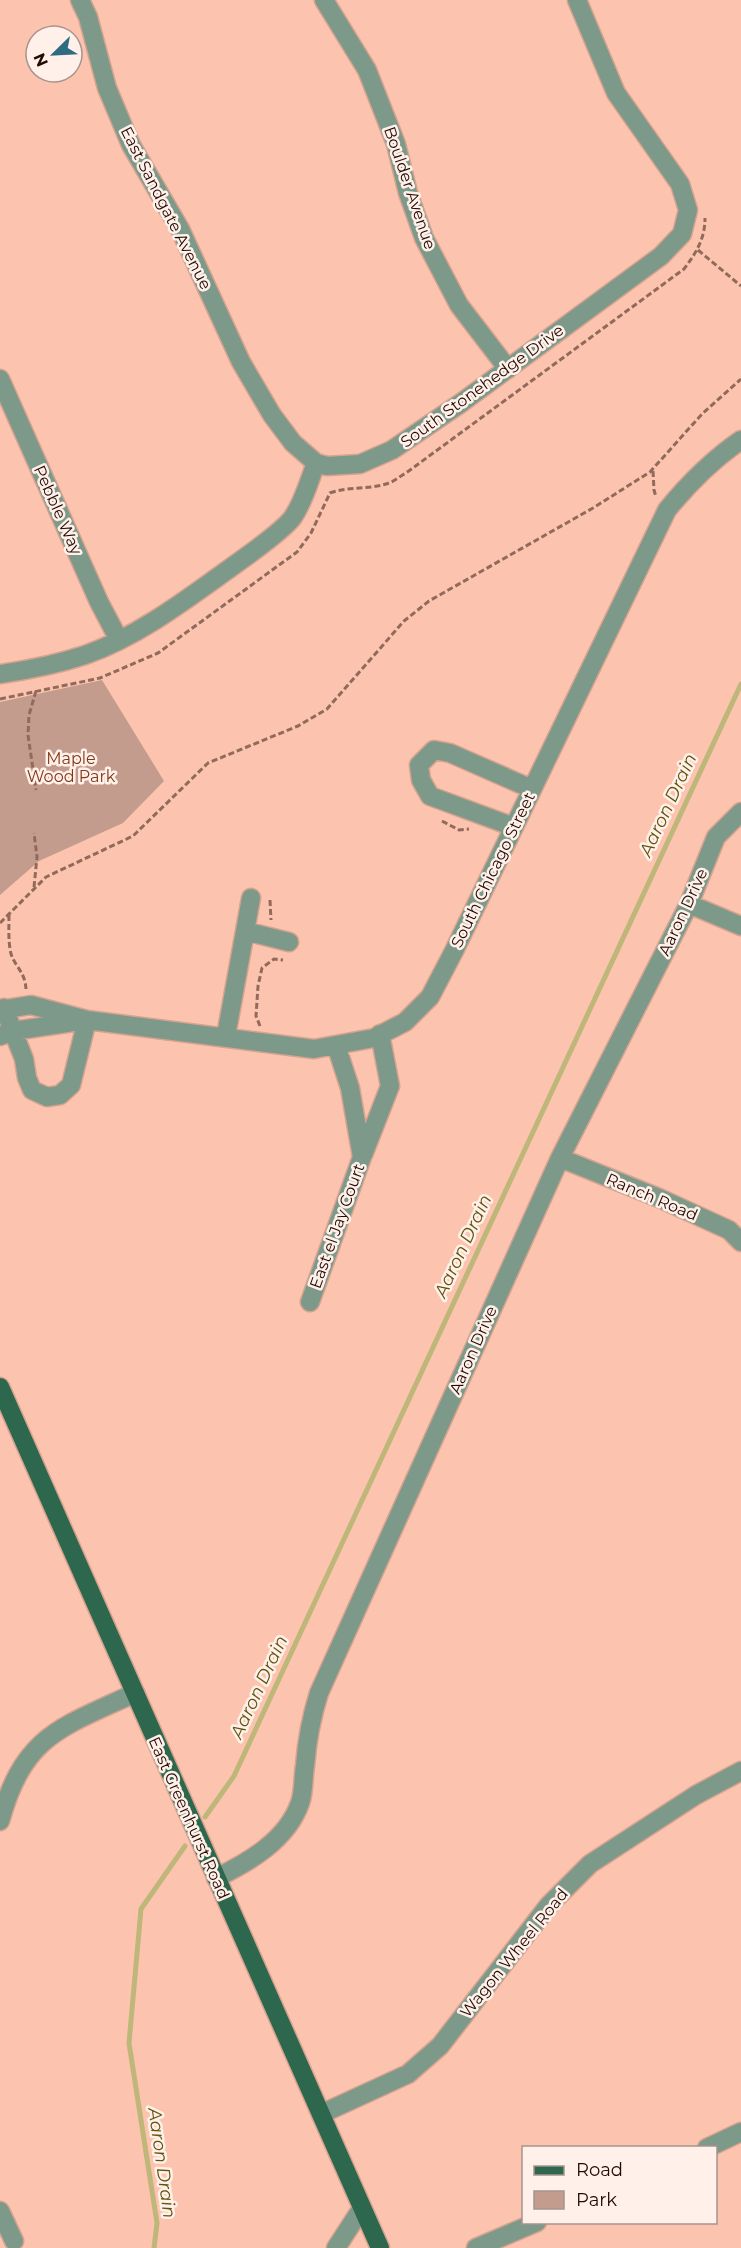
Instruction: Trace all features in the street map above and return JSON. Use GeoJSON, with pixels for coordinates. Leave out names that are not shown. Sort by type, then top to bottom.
{"type":"FeatureCollection","features":[{"type":"Feature","properties":{"kind":"main road","name":"East Greenhurst Road"},"geometry":{"type":"LineString","coordinates":[[0,1386],[380,2248]]}},
{"type":"Feature","properties":{"kind":"street","name":"East Sandgate Avenue"},"geometry":{"type":"LineString","coordinates":[[80,0],[88,17],[107,88],[131,145],[180,229],[241,362],[272,416],[293,443],[316,462]]}},
{"type":"Feature","properties":{"kind":"street","name":"Boulder Avenue"},"geometry":{"type":"LineString","coordinates":[[324,0],[367,70],[396,144],[408,193],[424,238],[459,305],[508,369]]}},
{"type":"Feature","properties":{"kind":"street"},"geometry":{"type":"LineString","coordinates":[[577,0],[616,93],[680,184],[688,210],[682,234]]}},
{"type":"Feature","properties":{"kind":"street","name":"South Stonehedge Drive"},"geometry":{"type":"LineString","coordinates":[[316,462],[327,466],[360,464],[392,450],[508,369],[661,256],[682,234]]}},
{"type":"Feature","properties":{"kind":"street","name":"Pebble Way"},"geometry":{"type":"LineString","coordinates":[[0,379],[99,602],[119,640]]}},
{"type":"Feature","properties":{"kind":"street","name":"South Chicago Street"},"geometry":{"type":"LineString","coordinates":[[2,1009],[31,1005],[87,1020],[314,1049],[374,1038],[405,1022],[430,997],[667,510],[688,484],[721,453],[741,440]]}},
{"type":"Feature","properties":{"kind":"street"},"geometry":{"type":"LineString","coordinates":[[0,674],[84,655],[119,640],[175,607],[249,555],[292,519],[305,494],[316,462]]}},
{"type":"Feature","properties":{"kind":"street"},"geometry":{"type":"LineString","coordinates":[[514,827],[430,796],[421,780],[420,765],[434,750],[450,753],[532,789]]}},
{"type":"Feature","properties":{"kind":"street","name":"Aaron Drive"},"geometry":{"type":"LineString","coordinates":[[216,1878],[247,1863],[270,1845],[289,1824],[301,1802],[309,1723],[319,1693],[560,1158],[688,904],[716,837],[741,812]]}},
{"type":"Feature","properties":{"kind":"street"},"geometry":{"type":"LineString","coordinates":[[226,1036],[245,931],[260,897]]}},
{"type":"Feature","properties":{"kind":"street"},"geometry":{"type":"LineString","coordinates":[[688,904],[741,926]]}},
{"type":"Feature","properties":{"kind":"street"},"geometry":{"type":"LineString","coordinates":[[245,931],[289,942]]}},
{"type":"Feature","properties":{"kind":"street"},"geometry":{"type":"LineString","coordinates":[[2,1009],[6,1034],[24,1059],[32,1089],[47,1097],[60,1095],[71,1085],[87,1020]]}},
{"type":"Feature","properties":{"kind":"street","name":"South Chicago Street"},"geometry":{"type":"LineString","coordinates":[[6,1034],[87,1020]]}},
{"type":"Feature","properties":{"kind":"street"},"geometry":{"type":"LineString","coordinates":[[362,1157],[390,1086],[380,1034]]}},
{"type":"Feature","properties":{"kind":"street","name":"East el Jay Court"},"geometry":{"type":"LineString","coordinates":[[310,1302],[362,1157],[350,1088],[336,1045]]}},
{"type":"Feature","properties":{"kind":"street","name":"Ranch Road"},"geometry":{"type":"LineString","coordinates":[[560,1158],[659,1198],[729,1230],[741,1242]]}},
{"type":"Feature","properties":{"kind":"street"},"geometry":{"type":"LineString","coordinates":[[0,1821],[9,1792],[21,1767],[40,1743],[60,1728],[135,1694]]}},
{"type":"Feature","properties":{"kind":"street","name":"Wagon Wheel Road"},"geometry":{"type":"LineString","coordinates":[[321,2114],[408,2074],[440,2046],[549,1905],[590,1864],[696,1795],[741,1771]]}},
{"type":"Feature","properties":{"kind":"street"},"geometry":{"type":"LineString","coordinates":[[711,2146],[741,2132]]}},
{"type":"Feature","properties":{"kind":"street"},"geometry":{"type":"LineString","coordinates":[[336,2248],[362,2208]]}},
{"type":"Feature","properties":{"kind":"street"},"geometry":{"type":"LineString","coordinates":[[0,2211],[14,2241]]}},
{"type":"Feature","properties":{"kind":"street"},"geometry":{"type":"LineString","coordinates":[[476,2248],[535,2224]]}},
{"type":"Feature","properties":{"kind":"path"},"geometry":{"type":"LineString","coordinates":[[682,234],[741,286]]}},
{"type":"Feature","properties":{"kind":"path"},"geometry":{"type":"LineString","coordinates":[[0,923],[46,877],[133,836],[208,763],[298,726],[327,709],[404,621],[429,601],[593,508],[653,469],[702,414],[741,379]]}},
{"type":"Feature","properties":{"kind":"path"},"geometry":{"type":"LineString","coordinates":[[653,469],[654,490],[660,505]]}},
{"type":"Feature","properties":{"kind":"path"},"geometry":{"type":"LineString","coordinates":[[36,691],[29,716],[28,735],[36,790]]}},
{"type":"Feature","properties":{"kind":"path"},"geometry":{"type":"LineString","coordinates":[[434,816],[459,830],[473,828]]}},
{"type":"Feature","properties":{"kind":"path"},"geometry":{"type":"LineString","coordinates":[[34,833],[37,857],[34,889]]}},
{"type":"Feature","properties":{"kind":"path"},"geometry":{"type":"LineString","coordinates":[[260,897],[276,926]]}},
{"type":"Feature","properties":{"kind":"path"},"geometry":{"type":"LineString","coordinates":[[9,914],[8,935],[12,956],[25,976],[26,997],[31,1005]]}},
{"type":"Feature","properties":{"kind":"path"},"geometry":{"type":"LineString","coordinates":[[261,1029],[256,1016],[262,968],[274,959],[292,961]]}},
{"type":"Feature","properties":{"kind":"green space","name":"Maple Wood Park"},"geometry":{"type":"Polygon","coordinates":[[[102,680],[164,781],[123,823],[39,861],[0,895],[0,702],[102,680]]]}},
{"type":"Feature","properties":{"kind":"waterway","name":"Aaron Drain"},"geometry":{"type":"LineString","coordinates":[[205,1817],[234,1776],[741,684]]}},
{"type":"Feature","properties":{"kind":"waterway","name":"Aaron Drain"},"geometry":{"type":"LineString","coordinates":[[154,2248],[157,2223],[129,2043],[141,1909],[185,1846]]}}]}
